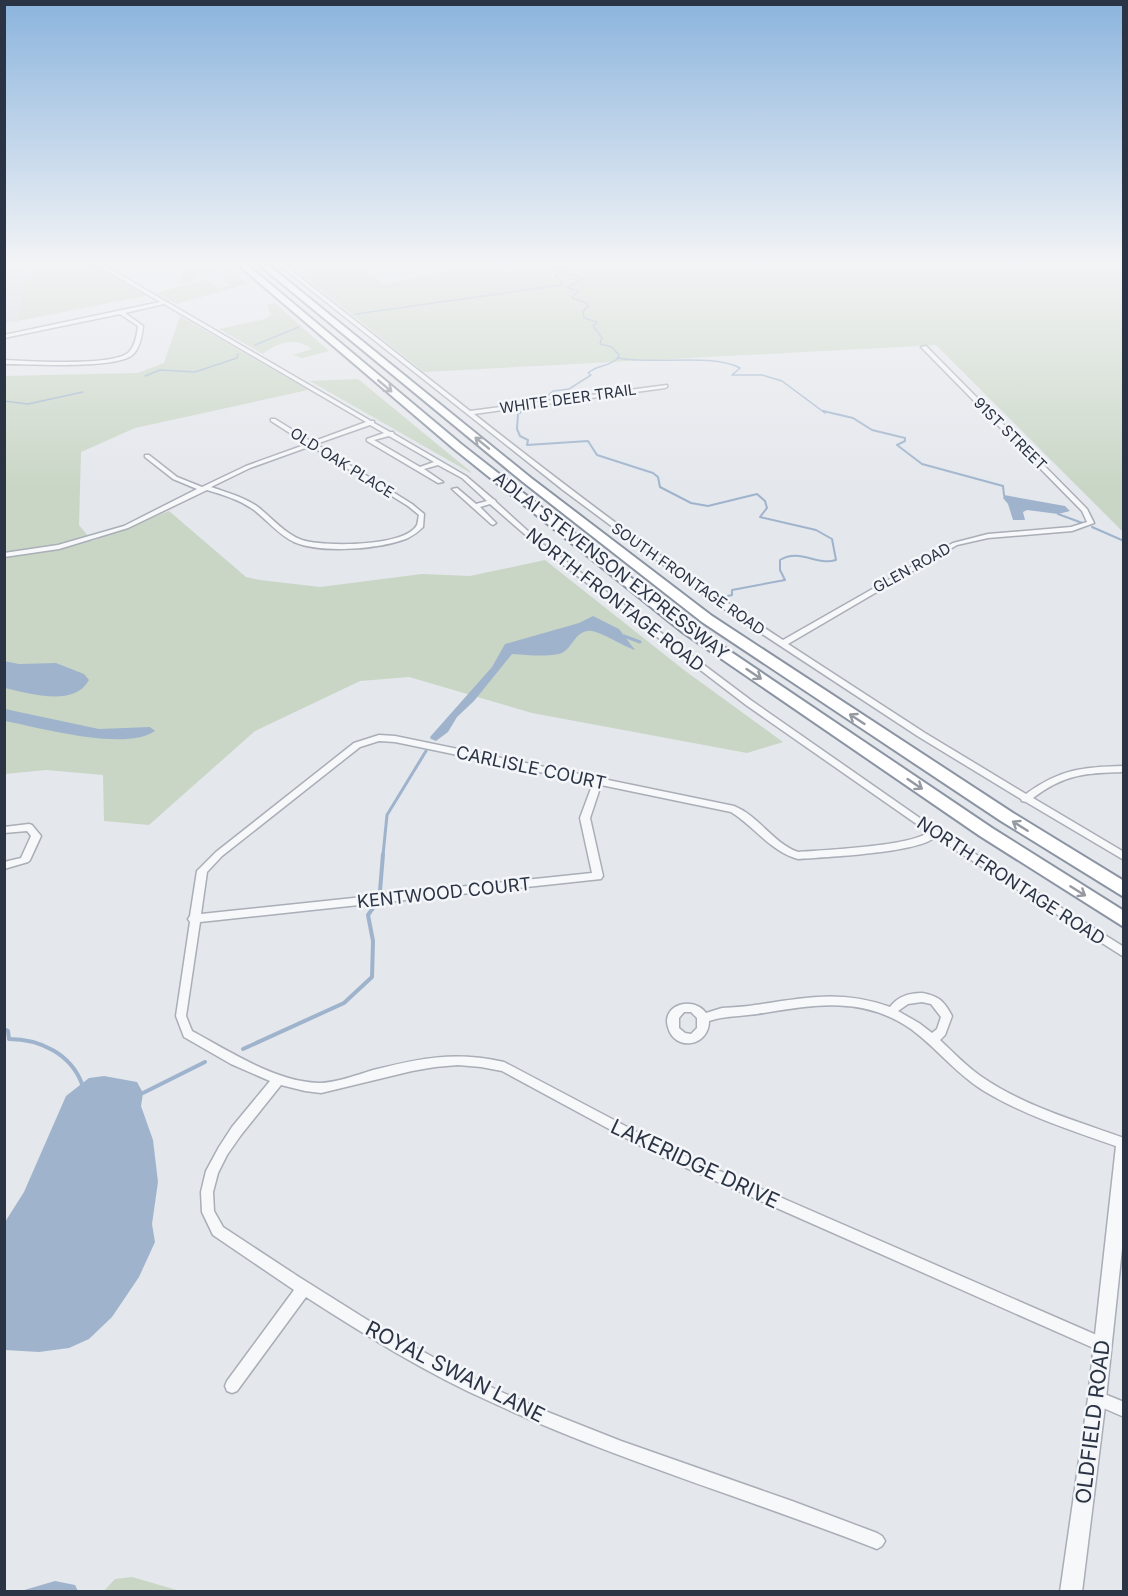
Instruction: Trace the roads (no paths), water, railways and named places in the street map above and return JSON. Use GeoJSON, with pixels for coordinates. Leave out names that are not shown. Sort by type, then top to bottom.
{"type":"FeatureCollection","features":[{"type":"Feature","properties":{"kind":"highway","name":"ADLAI STEVENSON EXPRESSWAY"},"geometry":{"type":"LineString","coordinates":[[328,337],[457,446],[686,628],[986,832],[1124,920]]}},
{"type":"Feature","properties":{"kind":"highway","name":"ADLAI STEVENSON EXPRESSWAY"},"geometry":{"type":"LineString","coordinates":[[352,337],[527,480],[707,620],[1006,817],[1124,890]]}},
{"type":"Feature","properties":{"kind":"street"},"geometry":{"type":"LineString","coordinates":[[4,362],[105,361],[125,357],[133,352],[137,337]]}},
{"type":"Feature","properties":{"kind":"street","name":"NORTH FRONTAGE ROAD"},"geometry":{"type":"LineString","coordinates":[[224,337],[464,477],[494,501],[538,543],[681,653],[934,832],[1124,953]]}},
{"type":"Feature","properties":{"kind":"street","name":"SOUTH FRONTAGE ROAD"},"geometry":{"type":"LineString","coordinates":[[374,337],[629,538],[782,644],[1025,799],[1124,857]]}},
{"type":"Feature","properties":{"kind":"street","name":"91ST STREET"},"geometry":{"type":"LineString","coordinates":[[924,347],[1085,510],[1090,523]]}},
{"type":"Feature","properties":{"kind":"street","name":"WHITE DEER TRAIL"},"geometry":{"type":"LineString","coordinates":[[470,413],[665,386]]}},
{"type":"Feature","properties":{"kind":"street","name":"OLD OAK PLACE"},"geometry":{"type":"LineString","coordinates":[[206,489],[243,500],[299,542],[325,547],[386,542],[412,535],[421,525],[423,518],[410,505],[273,420]]}},
{"type":"Feature","properties":{"kind":"street"},"geometry":{"type":"LineString","coordinates":[[4,555],[59,548],[110,532],[155,515],[248,467],[372,422]]}},
{"type":"Feature","properties":{"kind":"street"},"geometry":{"type":"LineString","coordinates":[[391,433],[369,440],[440,482]]}},
{"type":"Feature","properties":{"kind":"street"},"geometry":{"type":"LineString","coordinates":[[147,456],[175,478],[206,489]]}},
{"type":"Feature","properties":{"kind":"street"},"geometry":{"type":"LineString","coordinates":[[419,470],[440,462]]}},
{"type":"Feature","properties":{"kind":"street"},"geometry":{"type":"LineString","coordinates":[[455,489],[493,523]]}},
{"type":"Feature","properties":{"kind":"street"},"geometry":{"type":"LineString","coordinates":[[475,506],[494,501]]}},
{"type":"Feature","properties":{"kind":"street","name":"GLEN ROAD"},"geometry":{"type":"LineString","coordinates":[[782,644],[955,544],[988,536],[1072,529],[1090,523]]}},
{"type":"Feature","properties":{"kind":"street","name":"CARLISLE COURT"},"geometry":{"type":"LineString","coordinates":[[279,1079],[188,1034],[181,1010],[199,875],[209,863],[357,745],[372,739],[395,739],[734,809],[745,814],[786,852],[798,856],[902,846],[927,839],[934,832]]}},
{"type":"Feature","properties":{"kind":"street"},"geometry":{"type":"LineString","coordinates":[[1025,799],[1049,780],[1063,774],[1082,770],[1124,770]]}},
{"type":"Feature","properties":{"kind":"street","name":"KENTWOOD COURT"},"geometry":{"type":"LineString","coordinates":[[193,920],[598,876],[585,818],[598,782]]}},
{"type":"Feature","properties":{"kind":"street"},"geometry":{"type":"LineString","coordinates":[[4,830],[29,827],[36,836],[25,860],[4,866]]}},
{"type":"Feature","properties":{"kind":"street"},"geometry":{"type":"LineString","coordinates":[[892,1012],[901,1002],[910,998],[934,1000],[947,1016],[941,1032],[933,1041]]}},
{"type":"Feature","properties":{"kind":"street"},"geometry":{"type":"LineString","coordinates":[[704,1018],[819,999],[853,1001],[892,1012],[933,1041],[969,1075],[987,1087],[1018,1103],[1124,1145]]}},
{"type":"Feature","properties":{"kind":"street","name":"LAKERIDGE DRIVE"},"geometry":{"type":"LineString","coordinates":[[279,1079],[299,1086],[321,1088],[436,1060],[479,1060],[504,1067],[541,1085],[602,1122],[663,1152],[1103,1345]]}},
{"type":"Feature","properties":{"kind":"street","name":"ROYAL SWAN LANE"},"geometry":{"type":"LineString","coordinates":[[279,1079],[218,1159],[205,1189],[205,1209],[209,1220],[218,1231],[303,1289],[470,1384],[535,1415],[877,1541]]}},
{"type":"Feature","properties":{"kind":"street","name":"OLDFIELD ROAD"},"geometry":{"type":"LineString","coordinates":[[1071,1592],[1097,1398],[1124,1145]]}},
{"type":"Feature","properties":{"kind":"street"},"geometry":{"type":"LineString","coordinates":[[232,1386],[303,1289]]}},
{"type":"Feature","properties":{"kind":"street"},"geometry":{"type":"LineString","coordinates":[[1097,1398],[1124,1410]]}},
{"type":"Feature","properties":{"kind":"water"},"geometry":{"type":"Polygon","coordinates":[[[1004,495],[1065,506],[1070,511],[1058,514],[1027,510],[1023,512],[1025,520],[1013,520],[1008,504],[1003,498],[1004,495]]]}},
{"type":"Feature","properties":{"kind":"water"},"geometry":{"type":"Polygon","coordinates":[[[593,616],[619,629],[635,650],[602,634],[586,631],[577,637],[568,649],[559,654],[541,656],[512,654],[474,701],[457,717],[448,732],[436,741],[431,739],[430,737],[492,667],[505,644],[579,623],[593,616]]]}},
{"type":"Feature","properties":{"kind":"water"},"geometry":{"type":"Polygon","coordinates":[[[4,661],[19,664],[56,663],[84,674],[89,680],[82,689],[73,694],[50,696],[26,693],[5,688],[4,661]]]}},
{"type":"Feature","properties":{"kind":"water"},"geometry":{"type":"Polygon","coordinates":[[[5,709],[99,729],[150,727],[155,731],[141,737],[124,739],[81,736],[5,721],[5,709]]]}},
{"type":"Feature","properties":{"kind":"water"},"geometry":{"type":"Polygon","coordinates":[[[104,1076],[137,1082],[143,1093],[141,1106],[153,1140],[158,1182],[152,1224],[155,1242],[139,1277],[112,1317],[89,1339],[69,1348],[39,1352],[5,1350],[5,1222],[24,1192],[66,1096],[89,1078],[104,1076]]]}},
{"type":"Feature","properties":{"kind":"water"},"geometry":{"type":"Polygon","coordinates":[[[55,1581],[75,1585],[78,1591],[21,1591],[55,1581]]]}},
{"type":"Feature","properties":{"kind":"waterway"},"geometry":{"type":"LineString","coordinates":[[255,345],[273,337]]}},
{"type":"Feature","properties":{"kind":"waterway"},"geometry":{"type":"LineString","coordinates":[[602,337],[600,344],[612,347],[619,355],[618,358]]}},
{"type":"Feature","properties":{"kind":"waterway"},"geometry":{"type":"LineString","coordinates":[[145,376],[160,370],[195,372],[237,358],[238,354]]}},
{"type":"Feature","properties":{"kind":"waterway"},"geometry":{"type":"LineString","coordinates":[[545,398],[553,391],[569,389],[591,375],[588,373],[592,370],[618,358]]}},
{"type":"Feature","properties":{"kind":"waterway"},"geometry":{"type":"LineString","coordinates":[[618,358],[698,360],[728,364],[740,368],[732,375],[762,375],[782,381],[825,413]]}},
{"type":"Feature","properties":{"kind":"waterway"},"geometry":{"type":"LineString","coordinates":[[4,401],[28,404],[83,392]]}},
{"type":"Feature","properties":{"kind":"waterway"},"geometry":{"type":"LineString","coordinates":[[520,413],[527,408]]}},
{"type":"Feature","properties":{"kind":"waterway"},"geometry":{"type":"LineString","coordinates":[[522,411],[518,414],[517,429],[520,436],[528,440],[527,445],[588,441],[597,455],[653,473],[658,477],[660,487],[691,503],[708,506],[757,494],[765,501],[767,508],[760,517],[816,530],[832,539],[836,560],[822,561],[801,556],[787,557],[780,560],[780,570],[785,580],[732,590],[732,595],[728,596]]}},
{"type":"Feature","properties":{"kind":"waterway"},"geometry":{"type":"LineString","coordinates":[[823,411],[853,418],[872,430],[905,438],[905,441],[897,445],[922,464],[1003,486],[1004,495]]}},
{"type":"Feature","properties":{"kind":"waterway"},"geometry":{"type":"LineString","coordinates":[[1058,514],[1085,524]]}},
{"type":"Feature","properties":{"kind":"waterway"},"geometry":{"type":"LineString","coordinates":[[1092,527],[1124,541]]}},
{"type":"Feature","properties":{"kind":"waterway"},"geometry":{"type":"LineString","coordinates":[[624,636],[640,642]]}},
{"type":"Feature","properties":{"kind":"waterway"},"geometry":{"type":"LineString","coordinates":[[383,855],[387,815],[426,751]]}},
{"type":"Feature","properties":{"kind":"waterway"},"geometry":{"type":"LineString","coordinates":[[380,891],[383,854]]}},
{"type":"Feature","properties":{"kind":"waterway"},"geometry":{"type":"LineString","coordinates":[[243,1049],[344,1003],[372,977],[373,941],[368,915],[373,908]]}},
{"type":"Feature","properties":{"kind":"waterway"},"geometry":{"type":"LineString","coordinates":[[4,1029],[8,1031],[9,1039],[32,1042],[53,1050],[70,1064],[82,1084]]}},
{"type":"Feature","properties":{"kind":"waterway"},"geometry":{"type":"LineString","coordinates":[[143,1093],[205,1062]]}}]}
